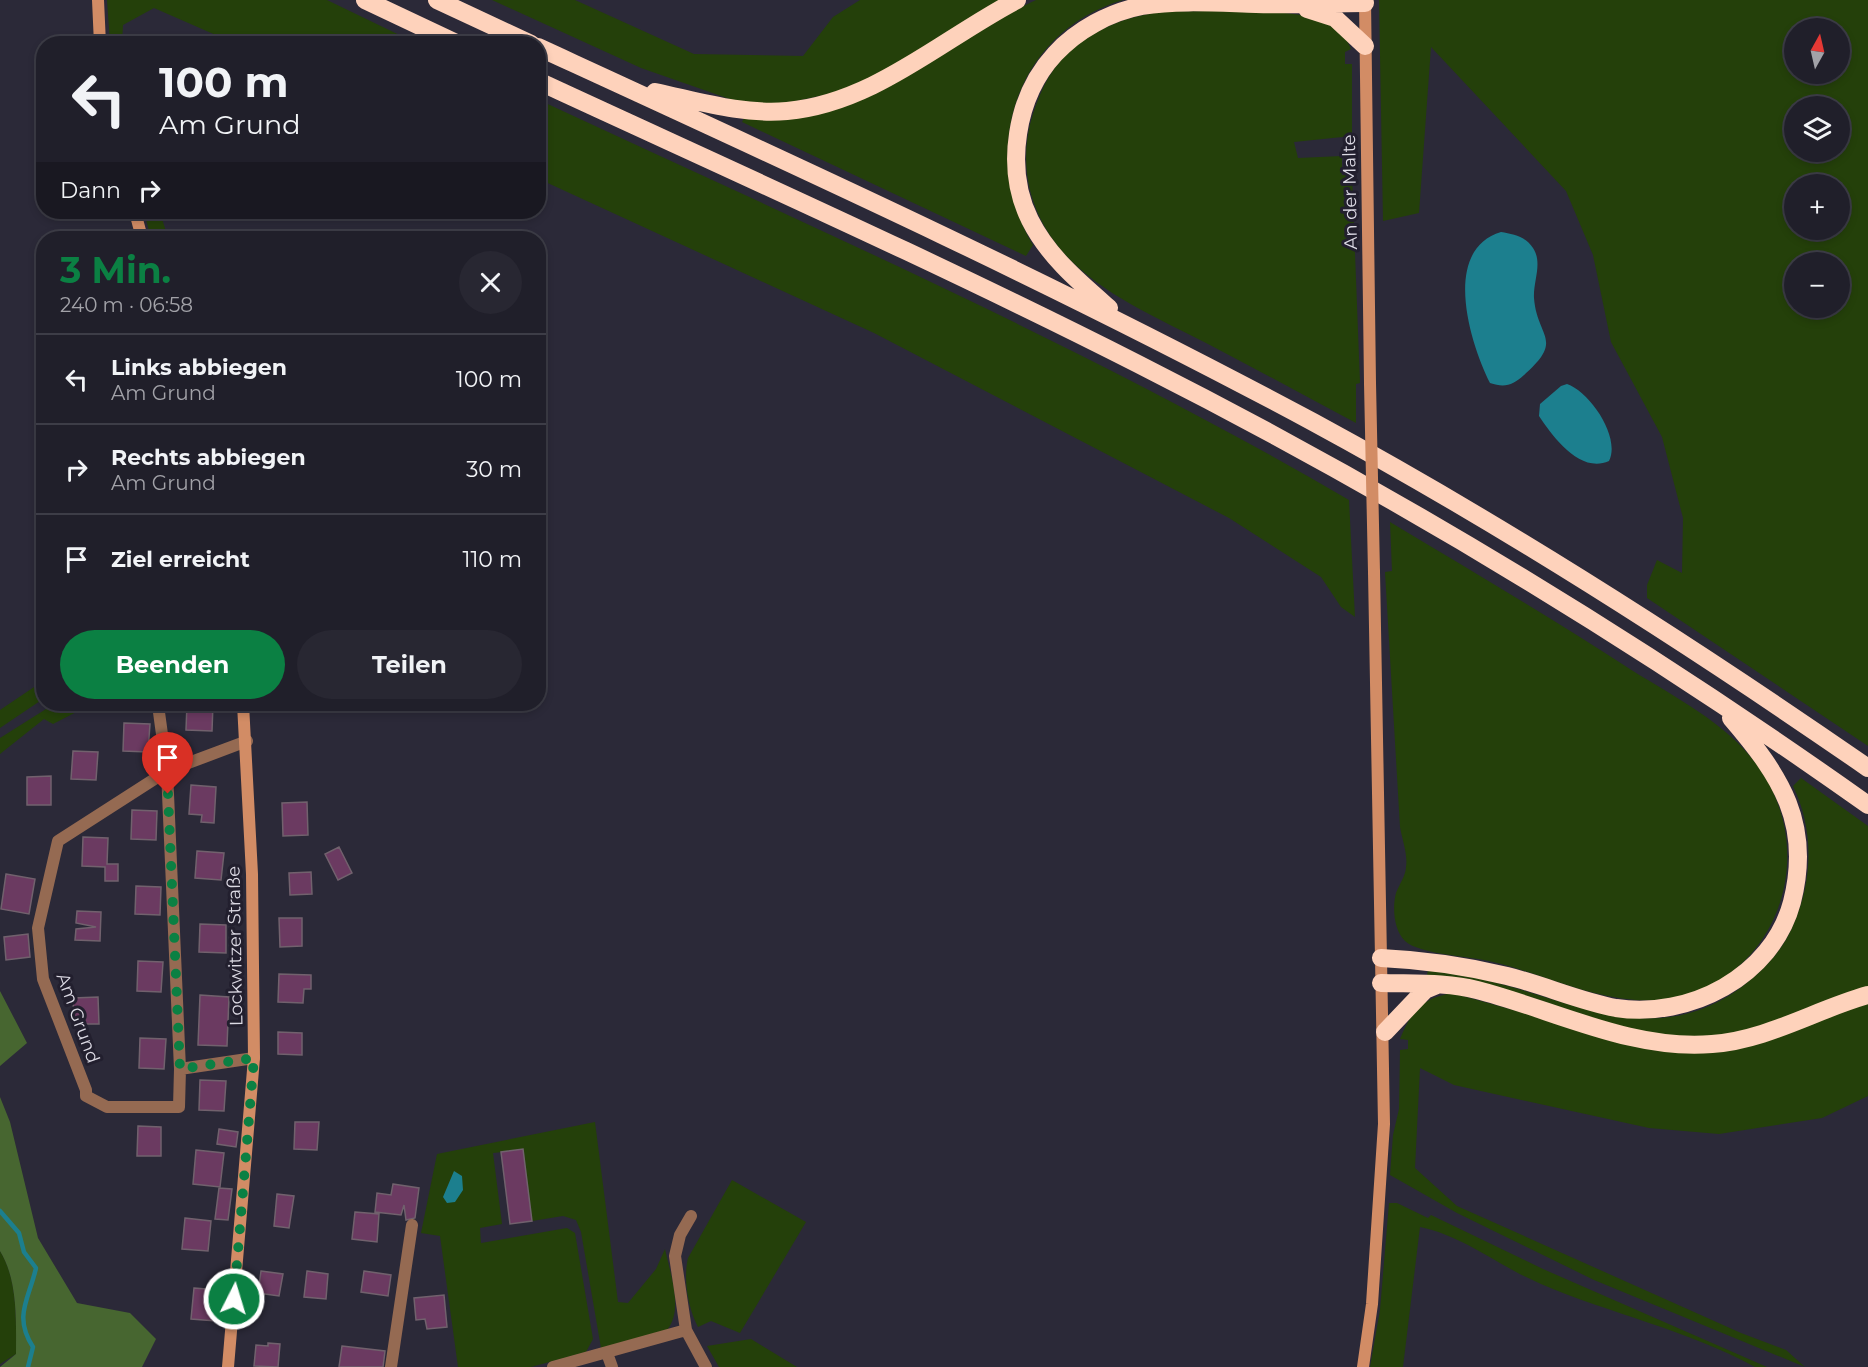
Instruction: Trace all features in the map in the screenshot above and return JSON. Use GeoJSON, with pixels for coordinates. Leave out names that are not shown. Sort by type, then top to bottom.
{"type":"FeatureCollection","features":[{"type":"Feature","properties":{"kind":"highway"},"geometry":{"type":"LineString","coordinates":[[365,0],[441,36]]}},
{"type":"Feature","properties":{"kind":"highway"},"geometry":{"type":"LineString","coordinates":[[436,0],[514,36]]}},
{"type":"Feature","properties":{"kind":"highway"},"geometry":{"type":"LineString","coordinates":[[623,86],[743,110],[786,111],[839,100],[902,69],[1017,0]]}},
{"type":"Feature","properties":{"kind":"highway"},"geometry":{"type":"LineString","coordinates":[[1133,328],[1074,278],[1055,257],[1029,219],[1019,187],[1016,156],[1023,114],[1037,82],[1055,54],[1104,18],[1143,5],[1185,2],[1284,5],[1365,1]]}},
{"type":"Feature","properties":{"kind":"highway"},"geometry":{"type":"LineString","coordinates":[[1284,5],[1335,18],[1365,46]]}},
{"type":"Feature","properties":{"kind":"highway"},"geometry":{"type":"LineString","coordinates":[[546,51],[806,170],[1133,328],[1314,423],[1597,588],[1868,768]]}},
{"type":"Feature","properties":{"kind":"highway"},"geometry":{"type":"LineString","coordinates":[[546,85],[987,290],[1142,366],[1417,516],[1591,621],[1716,701],[1868,805]]}},
{"type":"Feature","properties":{"kind":"highway"},"geometry":{"type":"LineString","coordinates":[[1381,958],[1469,968],[1511,977],[1573,998],[1639,1010],[1654,1010],[1691,1003],[1727,986],[1744,974],[1768,949],[1790,909],[1799,851],[1795,818],[1782,786],[1754,745],[1716,701]]}},
{"type":"Feature","properties":{"kind":"highway"},"geometry":{"type":"LineString","coordinates":[[1381,983],[1437,984],[1475,989],[1629,1035],[1659,1041],[1712,1044],[1780,1029],[1868,995]]}},
{"type":"Feature","properties":{"kind":"highway"},"geometry":{"type":"LineString","coordinates":[[1385,1032],[1425,990],[1437,984]]}},
{"type":"Feature","properties":{"kind":"main road"},"geometry":{"type":"LineString","coordinates":[[98,0],[100,36]]}},
{"type":"Feature","properties":{"kind":"main road","name":"An der Malte"},"geometry":{"type":"LineString","coordinates":[[1363,1367],[1372,1304],[1384,1124],[1385,1032],[1381,983],[1365,1]]}},
{"type":"Feature","properties":{"kind":"main road","name":"Lockwitzer Straße"},"geometry":{"type":"LineString","coordinates":[[228,1367],[254,1058],[252,874],[244,711]]}},
{"type":"Feature","properties":{"kind":"street","name":"Am Grund"},"geometry":{"type":"LineString","coordinates":[[159,711],[167,771],[180,1069],[179,1107],[107,1107],[86,1096],[86,1090],[43,979],[38,928],[58,841],[167,771],[247,741]]}},
{"type":"Feature","properties":{"kind":"street"},"geometry":{"type":"LineString","coordinates":[[180,1069],[254,1058]]}},
{"type":"Feature","properties":{"kind":"street"},"geometry":{"type":"LineString","coordinates":[[691,1216],[680,1235],[675,1256],[686,1330],[706,1367]]}},
{"type":"Feature","properties":{"kind":"street"},"geometry":{"type":"LineString","coordinates":[[391,1367],[412,1225]]}},
{"type":"Feature","properties":{"kind":"street"},"geometry":{"type":"LineString","coordinates":[[553,1367],[686,1330]]}},
{"type":"Feature","properties":{"kind":"street"},"geometry":{"type":"LineString","coordinates":[[607,1353],[612,1367]]}},
{"type":"Feature","properties":{"kind":"green space"},"geometry":{"type":"Polygon","coordinates":[[[107,0],[327,0],[402,36],[218,36],[154,8],[123,25],[122,36],[110,36],[107,0]]]}},
{"type":"Feature","properties":{"kind":"green space"},"geometry":{"type":"Polygon","coordinates":[[[492,0],[575,0],[694,54],[803,56],[833,17],[860,0],[1003,0],[883,72],[838,92],[787,103],[744,104],[641,68],[492,0]]]}},
{"type":"Feature","properties":{"kind":"green space"},"geometry":{"type":"Polygon","coordinates":[[[1036,0],[1123,0],[1086,16],[1056,39],[1033,67],[1017,100],[1009,135],[1009,172],[1017,209],[1033,245],[1026,256],[742,122],[744,118],[790,118],[1036,0]]]}},
{"type":"Feature","properties":{"kind":"green space"},"geometry":{"type":"Polygon","coordinates":[[[1379,0],[1868,0],[1868,746],[1647,598],[1647,585],[1657,560],[1682,573],[1683,518],[1662,437],[1611,342],[1593,255],[1566,191],[1431,47],[1419,213],[1383,221],[1379,0]]]}},
{"type":"Feature","properties":{"kind":"green space"},"geometry":{"type":"Polygon","coordinates":[[[1173,11],[1275,12],[1314,17],[1336,27],[1351,49],[1345,52],[1345,64],[1352,64],[1352,136],[1294,142],[1298,158],[1342,156],[1342,175],[1352,175],[1360,383],[1356,384],[1356,423],[1154,317],[1102,286],[1079,268],[1059,247],[1042,223],[1031,194],[1026,153],[1037,101],[1053,70],[1081,42],[1115,23],[1153,13],[1173,11]]]}},
{"type":"Feature","properties":{"kind":"green space"},"geometry":{"type":"Polygon","coordinates":[[[546,103],[847,242],[1050,340],[1251,444],[1349,500],[1355,617],[1341,607],[1321,577],[1229,518],[874,333],[546,182],[546,103]]]}},
{"type":"Feature","properties":{"kind":"green space"},"geometry":{"type":"Polygon","coordinates":[[[146,219],[162,219],[166,231],[149,231],[146,219]]]}},
{"type":"Feature","properties":{"kind":"green space"},"geometry":{"type":"Polygon","coordinates":[[[1390,522],[1686,703],[1736,741],[1762,772],[1780,811],[1787,851],[1783,890],[1770,926],[1747,958],[1717,982],[1680,997],[1636,1000],[1618,998],[1582,990],[1493,962],[1422,949],[1412,946],[1401,936],[1396,925],[1394,905],[1396,893],[1405,873],[1406,852],[1400,827],[1385,572],[1392,571],[1390,522]]]}},
{"type":"Feature","properties":{"kind":"green space"},"geometry":{"type":"Polygon","coordinates":[[[36,686],[36,704],[0,728],[0,710],[36,686]]]}},
{"type":"Feature","properties":{"kind":"green space"},"geometry":{"type":"Polygon","coordinates":[[[43,711],[78,711],[53,724],[44,719],[0,754],[0,738],[43,711]]]}},
{"type":"Feature","properties":{"kind":"green space"},"geometry":{"type":"Polygon","coordinates":[[[1801,778],[1868,826],[1868,986],[1791,1017],[1751,1029],[1711,1036],[1685,1037],[1633,1029],[1497,987],[1427,975],[1428,970],[1478,978],[1596,1012],[1625,1017],[1653,1018],[1682,1015],[1710,1006],[1739,989],[1764,968],[1784,943],[1794,923],[1808,872],[1808,837],[1805,819],[1793,786],[1801,778]]]}},
{"type":"Feature","properties":{"kind":"green space"},"geometry":{"type":"Polygon","coordinates":[[[0,991],[27,1043],[0,1066],[0,991]]]}},
{"type":"Feature","properties":{"kind":"green space"},"geometry":{"type":"Polygon","coordinates":[[[1452,993],[1658,1050],[1868,1003],[1868,1096],[1822,1118],[1719,1134],[1649,1128],[1454,1085],[1420,1068],[1415,1168],[1457,1206],[1741,1333],[1786,1350],[1805,1367],[1594,1280],[1457,1213],[1390,1175],[1393,1135],[1399,1109],[1400,1050],[1408,1049],[1408,1040],[1400,1039],[1409,1020],[1419,1007],[1432,999],[1452,993]]]}},
{"type":"Feature","properties":{"kind":"green space"},"geometry":{"type":"Polygon","coordinates":[[[0,1097],[10,1122],[38,1238],[77,1303],[130,1313],[156,1339],[142,1367],[0,1367],[16,1354],[16,1315],[10,1275],[0,1251],[0,1097]]]}},
{"type":"Feature","properties":{"kind":"green space"},"geometry":{"type":"Polygon","coordinates":[[[595,1122],[618,1302],[628,1303],[656,1269],[665,1249],[674,1291],[675,1312],[672,1322],[667,1330],[601,1348],[581,1232],[576,1220],[563,1216],[532,1221],[523,1150],[493,1153],[502,1224],[480,1228],[481,1243],[567,1228],[575,1233],[593,1339],[586,1352],[531,1367],[458,1367],[440,1236],[421,1233],[437,1154],[595,1122]]]}},
{"type":"Feature","properties":{"kind":"green space"},"geometry":{"type":"Polygon","coordinates":[[[732,1180],[806,1222],[740,1333],[711,1321],[698,1327],[689,1302],[686,1284],[688,1258],[732,1180]]]}},
{"type":"Feature","properties":{"kind":"green space"},"geometry":{"type":"Polygon","coordinates":[[[1389,1203],[1397,1203],[1428,1218],[1431,1215],[1543,1269],[1767,1367],[1755,1367],[1676,1332],[1568,1295],[1526,1277],[1452,1237],[1420,1227],[1403,1367],[1370,1367],[1380,1310],[1389,1203]]]}},
{"type":"Feature","properties":{"kind":"green space"},"geometry":{"type":"Polygon","coordinates":[[[0,1251],[6,1262],[13,1288],[16,1354],[0,1364],[0,1251]]]}},
{"type":"Feature","properties":{"kind":"green space"},"geometry":{"type":"Polygon","coordinates":[[[751,1339],[797,1367],[719,1367],[707,1346],[751,1339]]]}},
{"type":"Feature","properties":{"kind":"water"},"geometry":{"type":"Polygon","coordinates":[[[1501,232],[1523,238],[1536,254],[1534,298],[1536,311],[1546,338],[1543,353],[1536,363],[1516,381],[1504,385],[1490,383],[1482,366],[1469,322],[1466,299],[1466,277],[1471,258],[1482,242],[1501,232]]]}},
{"type":"Feature","properties":{"kind":"water"},"geometry":{"type":"Polygon","coordinates":[[[1567,384],[1585,396],[1601,416],[1611,440],[1612,451],[1609,461],[1598,464],[1578,458],[1560,443],[1539,416],[1540,404],[1561,386],[1567,384]]]}},
{"type":"Feature","properties":{"kind":"water"},"geometry":{"type":"Polygon","coordinates":[[[454,1171],[462,1176],[463,1190],[455,1202],[447,1203],[443,1197],[454,1171]]]}},
{"type":"Feature","properties":{"kind":"building"},"geometry":{"type":"Polygon","coordinates":[[[187,711],[213,711],[212,731],[186,730],[187,711]]]}},
{"type":"Feature","properties":{"kind":"building"},"geometry":{"type":"Polygon","coordinates":[[[124,723],[150,724],[148,752],[123,751],[124,723]]]}},
{"type":"Feature","properties":{"kind":"building"},"geometry":{"type":"Polygon","coordinates":[[[73,751],[98,752],[96,780],[71,779],[73,751]]]}},
{"type":"Feature","properties":{"kind":"building"},"geometry":{"type":"Polygon","coordinates":[[[51,776],[51,805],[27,805],[27,777],[51,776]]]}},
{"type":"Feature","properties":{"kind":"building"},"geometry":{"type":"Polygon","coordinates":[[[191,785],[216,787],[214,823],[201,822],[202,815],[189,814],[191,785]]]}},
{"type":"Feature","properties":{"kind":"building"},"geometry":{"type":"Polygon","coordinates":[[[307,802],[308,835],[283,836],[282,803],[307,802]]]}},
{"type":"Feature","properties":{"kind":"building"},"geometry":{"type":"Polygon","coordinates":[[[132,810],[157,811],[156,840],[131,839],[132,810]]]}},
{"type":"Feature","properties":{"kind":"building"},"geometry":{"type":"Polygon","coordinates":[[[83,837],[108,838],[107,864],[118,864],[118,881],[105,881],[105,867],[82,866],[83,837]]]}},
{"type":"Feature","properties":{"kind":"building"},"geometry":{"type":"Polygon","coordinates":[[[339,847],[352,873],[338,880],[325,854],[339,847]]]}},
{"type":"Feature","properties":{"kind":"building"},"geometry":{"type":"Polygon","coordinates":[[[197,851],[224,853],[221,880],[195,878],[197,851]]]}},
{"type":"Feature","properties":{"kind":"building"},"geometry":{"type":"Polygon","coordinates":[[[311,872],[312,894],[290,895],[289,873],[311,872]]]}},
{"type":"Feature","properties":{"kind":"building"},"geometry":{"type":"Polygon","coordinates":[[[6,874],[35,879],[29,914],[1,909],[6,874]]]}},
{"type":"Feature","properties":{"kind":"building"},"geometry":{"type":"Polygon","coordinates":[[[136,886],[161,887],[160,915],[135,914],[136,886]]]}},
{"type":"Feature","properties":{"kind":"building"},"geometry":{"type":"Polygon","coordinates":[[[77,911],[101,912],[100,941],[75,940],[76,929],[96,927],[76,923],[77,911]]]}},
{"type":"Feature","properties":{"kind":"building"},"geometry":{"type":"Polygon","coordinates":[[[279,918],[302,918],[302,946],[280,947],[279,918]]]}},
{"type":"Feature","properties":{"kind":"building"},"geometry":{"type":"Polygon","coordinates":[[[200,924],[226,925],[226,953],[199,952],[200,924]]]}},
{"type":"Feature","properties":{"kind":"building"},"geometry":{"type":"Polygon","coordinates":[[[28,934],[30,957],[6,960],[4,937],[28,934]]]}},
{"type":"Feature","properties":{"kind":"building"},"geometry":{"type":"Polygon","coordinates":[[[138,961],[163,962],[161,992],[137,991],[138,961]]]}},
{"type":"Feature","properties":{"kind":"building"},"geometry":{"type":"Polygon","coordinates":[[[279,974],[311,975],[311,989],[304,989],[303,1003],[278,1002],[279,974]]]}},
{"type":"Feature","properties":{"kind":"building"},"geometry":{"type":"Polygon","coordinates":[[[200,995],[229,997],[227,1046],[198,1045],[200,995]]]}},
{"type":"Feature","properties":{"kind":"building"},"geometry":{"type":"Polygon","coordinates":[[[98,997],[99,1024],[74,1024],[73,998],[98,997]]]}},
{"type":"Feature","properties":{"kind":"building"},"geometry":{"type":"Polygon","coordinates":[[[278,1032],[302,1033],[302,1055],[278,1054],[278,1032]]]}},
{"type":"Feature","properties":{"kind":"building"},"geometry":{"type":"Polygon","coordinates":[[[140,1038],[166,1039],[164,1069],[139,1068],[140,1038]]]}},
{"type":"Feature","properties":{"kind":"building"},"geometry":{"type":"Polygon","coordinates":[[[200,1080],[226,1081],[224,1111],[199,1110],[200,1080]]]}},
{"type":"Feature","properties":{"kind":"building"},"geometry":{"type":"Polygon","coordinates":[[[295,1122],[319,1122],[317,1150],[294,1149],[295,1122]]]}},
{"type":"Feature","properties":{"kind":"building"},"geometry":{"type":"Polygon","coordinates":[[[138,1126],[161,1127],[161,1156],[137,1156],[138,1126]]]}},
{"type":"Feature","properties":{"kind":"building"},"geometry":{"type":"Polygon","coordinates":[[[219,1129],[238,1132],[236,1147],[217,1144],[219,1129]]]}},
{"type":"Feature","properties":{"kind":"building"},"geometry":{"type":"Polygon","coordinates":[[[523,1149],[532,1221],[510,1224],[501,1152],[523,1149]]]}},
{"type":"Feature","properties":{"kind":"building"},"geometry":{"type":"Polygon","coordinates":[[[196,1150],[224,1153],[220,1187],[193,1184],[196,1150]]]}},
{"type":"Feature","properties":{"kind":"building"},"geometry":{"type":"Polygon","coordinates":[[[393,1184],[419,1188],[415,1218],[406,1220],[404,1205],[401,1215],[375,1212],[377,1193],[391,1195],[393,1184]]]}},
{"type":"Feature","properties":{"kind":"building"},"geometry":{"type":"Polygon","coordinates":[[[219,1188],[232,1189],[228,1220],[215,1219],[219,1188]]]}},
{"type":"Feature","properties":{"kind":"building"},"geometry":{"type":"Polygon","coordinates":[[[277,1194],[294,1196],[289,1228],[274,1226],[277,1194]]]}},
{"type":"Feature","properties":{"kind":"building"},"geometry":{"type":"Polygon","coordinates":[[[355,1212],[379,1214],[377,1242],[352,1239],[355,1212]]]}},
{"type":"Feature","properties":{"kind":"building"},"geometry":{"type":"Polygon","coordinates":[[[185,1218],[211,1221],[208,1251],[182,1249],[185,1218]]]}},
{"type":"Feature","properties":{"kind":"building"},"geometry":{"type":"Polygon","coordinates":[[[261,1271],[283,1274],[279,1296],[258,1293],[261,1271]]]}},
{"type":"Feature","properties":{"kind":"building"},"geometry":{"type":"Polygon","coordinates":[[[307,1271],[328,1274],[326,1299],[304,1297],[307,1271]]]}},
{"type":"Feature","properties":{"kind":"building"},"geometry":{"type":"Polygon","coordinates":[[[364,1271],[391,1275],[388,1296],[361,1292],[364,1271]]]}},
{"type":"Feature","properties":{"kind":"building"},"geometry":{"type":"Polygon","coordinates":[[[194,1288],[219,1290],[216,1321],[191,1319],[194,1288]]]}},
{"type":"Feature","properties":{"kind":"building"},"geometry":{"type":"Polygon","coordinates":[[[444,1295],[447,1327],[427,1329],[425,1319],[416,1320],[414,1298],[444,1295]]]}},
{"type":"Feature","properties":{"kind":"building"},"geometry":{"type":"Polygon","coordinates":[[[268,1343],[280,1344],[278,1367],[254,1366],[256,1345],[268,1346],[268,1343]]]}},
{"type":"Feature","properties":{"kind":"building"},"geometry":{"type":"Polygon","coordinates":[[[342,1346],[385,1351],[383,1367],[339,1367],[342,1346]]]}},
{"type":"Feature","properties":{"kind":"waterway"},"geometry":{"type":"LineString","coordinates":[[0,1211],[19,1233],[24,1252],[36,1268],[23,1317],[27,1336],[33,1347],[28,1367]]}},
{"type":"Feature","properties":{"kind":"route"},"geometry":{"type":"LineString","coordinates":[[168,794],[180,1069],[254,1058],[253,1094],[234,1299]]}}]}
